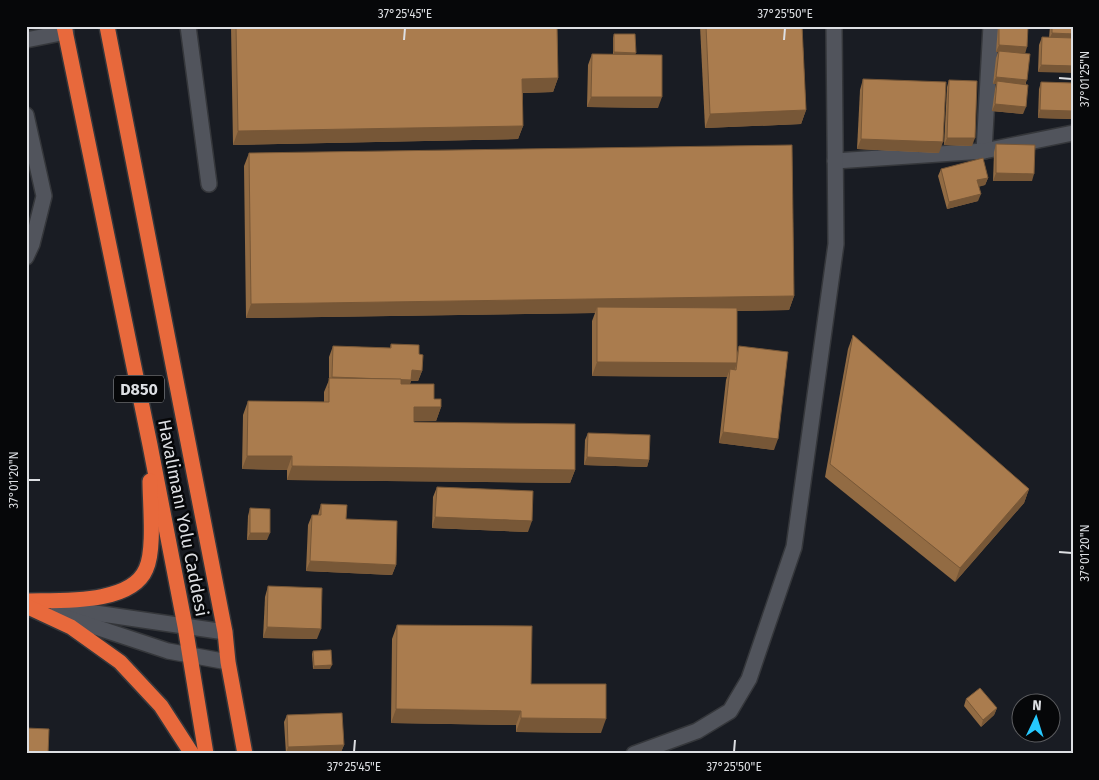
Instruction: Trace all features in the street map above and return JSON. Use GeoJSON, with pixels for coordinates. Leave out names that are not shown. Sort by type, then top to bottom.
{"type":"FeatureCollection","features":[{"type":"Feature","properties":{"kind":"highway","name":"Havalimanı Yolu Caddesi"},"geometry":{"type":"LineString","coordinates":[[107,26],[225,632],[228,662],[245,754]]}},
{"type":"Feature","properties":{"kind":"highway","name":"Havalimanı Yolu Caddesi"},"geometry":{"type":"LineString","coordinates":[[65,29],[150,445],[185,626],[206,754]]}},
{"type":"Feature","properties":{"kind":"highway"},"geometry":{"type":"LineString","coordinates":[[26,604],[98,599],[132,587],[146,570],[150,550],[150,445]]}},
{"type":"Feature","properties":{"kind":"highway"},"geometry":{"type":"LineString","coordinates":[[26,604],[71,627],[120,662],[161,706],[192,754]]}},
{"type":"Feature","properties":{"kind":"street"},"geometry":{"type":"LineString","coordinates":[[188,26],[209,184]]}},
{"type":"Feature","properties":{"kind":"street"},"geometry":{"type":"LineString","coordinates":[[634,754],[697,730],[730,711],[749,679],[794,547],[836,244],[834,26]]}},
{"type":"Feature","properties":{"kind":"street"},"geometry":{"type":"LineString","coordinates":[[984,151],[991,26]]}},
{"type":"Feature","properties":{"kind":"street"},"geometry":{"type":"LineString","coordinates":[[26,40],[65,29]]}},
{"type":"Feature","properties":{"kind":"street"},"geometry":{"type":"LineString","coordinates":[[26,115],[44,196],[32,244],[26,257]]}},
{"type":"Feature","properties":{"kind":"street"},"geometry":{"type":"LineString","coordinates":[[835,161],[984,151],[1073,133]]}},
{"type":"Feature","properties":{"kind":"street"},"geometry":{"type":"LineString","coordinates":[[26,604],[225,632]]}},
{"type":"Feature","properties":{"kind":"street"},"geometry":{"type":"LineString","coordinates":[[26,604],[168,650],[228,662]]}},
{"type":"Feature","properties":{"kind":"building"},"geometry":{"type":"Polygon","coordinates":[[[236,26],[557,26],[558,78],[522,79],[523,126],[238,131],[236,26]]]}},
{"type":"Feature","properties":{"kind":"building"},"geometry":{"type":"Polygon","coordinates":[[[706,26],[802,26],[806,110],[710,114],[706,26]]]}},
{"type":"Feature","properties":{"kind":"building"},"geometry":{"type":"Polygon","coordinates":[[[999,26],[1028,26],[1027,47],[999,45],[999,26]]]}},
{"type":"Feature","properties":{"kind":"building"},"geometry":{"type":"Polygon","coordinates":[[[1052,26],[1073,26],[1073,34],[1052,33],[1052,26]]]}},
{"type":"Feature","properties":{"kind":"building"},"geometry":{"type":"Polygon","coordinates":[[[614,34],[635,34],[636,53],[614,52],[614,34]]]}},
{"type":"Feature","properties":{"kind":"building"},"geometry":{"type":"Polygon","coordinates":[[[1042,37],[1073,38],[1073,66],[1041,65],[1042,37]]]}},
{"type":"Feature","properties":{"kind":"building"},"geometry":{"type":"Polygon","coordinates":[[[999,51],[1030,54],[1027,80],[996,77],[999,51]]]}},
{"type":"Feature","properties":{"kind":"building"},"geometry":{"type":"Polygon","coordinates":[[[592,54],[662,55],[662,97],[591,97],[592,54]]]}},
{"type":"Feature","properties":{"kind":"building"},"geometry":{"type":"Polygon","coordinates":[[[863,79],[946,82],[943,142],[861,139],[863,79]]]}},
{"type":"Feature","properties":{"kind":"building"},"geometry":{"type":"Polygon","coordinates":[[[949,80],[977,81],[975,138],[947,138],[949,80]]]}},
{"type":"Feature","properties":{"kind":"building"},"geometry":{"type":"Polygon","coordinates":[[[997,81],[1028,85],[1026,107],[995,104],[997,81]]]}},
{"type":"Feature","properties":{"kind":"building"},"geometry":{"type":"Polygon","coordinates":[[[1041,82],[1073,83],[1073,111],[1040,110],[1041,82]]]}},
{"type":"Feature","properties":{"kind":"building"},"geometry":{"type":"Polygon","coordinates":[[[996,144],[1035,145],[1034,174],[996,173],[996,144]]]}},
{"type":"Feature","properties":{"kind":"building"},"geometry":{"type":"Polygon","coordinates":[[[792,145],[794,296],[251,304],[249,153],[792,145]]]}},
{"type":"Feature","properties":{"kind":"building"},"geometry":{"type":"Polygon","coordinates":[[[983,158],[988,178],[977,180],[981,194],[949,202],[941,169],[983,158]]]}},
{"type":"Feature","properties":{"kind":"building"},"geometry":{"type":"Polygon","coordinates":[[[597,307],[737,308],[737,363],[597,362],[597,307]]]}},
{"type":"Feature","properties":{"kind":"building"},"geometry":{"type":"Polygon","coordinates":[[[853,335],[1029,489],[960,568],[830,464],[853,335]]]}},
{"type":"Feature","properties":{"kind":"building"},"geometry":{"type":"Polygon","coordinates":[[[391,344],[419,345],[419,354],[423,355],[422,371],[412,370],[411,380],[332,377],[333,346],[391,348],[391,344]]]}},
{"type":"Feature","properties":{"kind":"building"},"geometry":{"type":"Polygon","coordinates":[[[739,346],[788,352],[778,439],[723,432],[730,369],[736,370],[739,346]]]}},
{"type":"Feature","properties":{"kind":"building"},"geometry":{"type":"Polygon","coordinates":[[[329,378],[401,379],[401,384],[434,384],[434,399],[441,399],[441,407],[414,407],[414,422],[575,424],[575,470],[292,466],[292,456],[247,456],[248,401],[329,402],[329,378]]]}},
{"type":"Feature","properties":{"kind":"building"},"geometry":{"type":"Polygon","coordinates":[[[588,433],[650,435],[649,460],[587,457],[588,433]]]}},
{"type":"Feature","properties":{"kind":"building"},"geometry":{"type":"Polygon","coordinates":[[[437,487],[533,491],[532,521],[435,517],[437,487]]]}},
{"type":"Feature","properties":{"kind":"building"},"geometry":{"type":"Polygon","coordinates":[[[321,504],[347,505],[346,519],[397,521],[396,565],[310,561],[312,515],[321,515],[321,504]]]}},
{"type":"Feature","properties":{"kind":"building"},"geometry":{"type":"Polygon","coordinates":[[[250,508],[270,509],[270,533],[250,533],[250,508]]]}},
{"type":"Feature","properties":{"kind":"building"},"geometry":{"type":"Polygon","coordinates":[[[268,586],[322,588],[321,629],[267,627],[268,586]]]}},
{"type":"Feature","properties":{"kind":"building"},"geometry":{"type":"Polygon","coordinates":[[[397,625],[532,626],[531,684],[606,684],[606,719],[521,718],[521,711],[396,709],[397,625]]]}},
{"type":"Feature","properties":{"kind":"building"},"geometry":{"type":"Polygon","coordinates":[[[331,650],[332,665],[314,666],[313,651],[331,650]]]}},
{"type":"Feature","properties":{"kind":"building"},"geometry":{"type":"Polygon","coordinates":[[[980,688],[997,708],[983,720],[966,699],[980,688]]]}},
{"type":"Feature","properties":{"kind":"building"},"geometry":{"type":"Polygon","coordinates":[[[342,713],[344,745],[288,747],[287,715],[342,713]]]}},
{"type":"Feature","properties":{"kind":"building"},"geometry":{"type":"Polygon","coordinates":[[[26,728],[49,729],[48,754],[26,754],[26,728]]]}}]}
